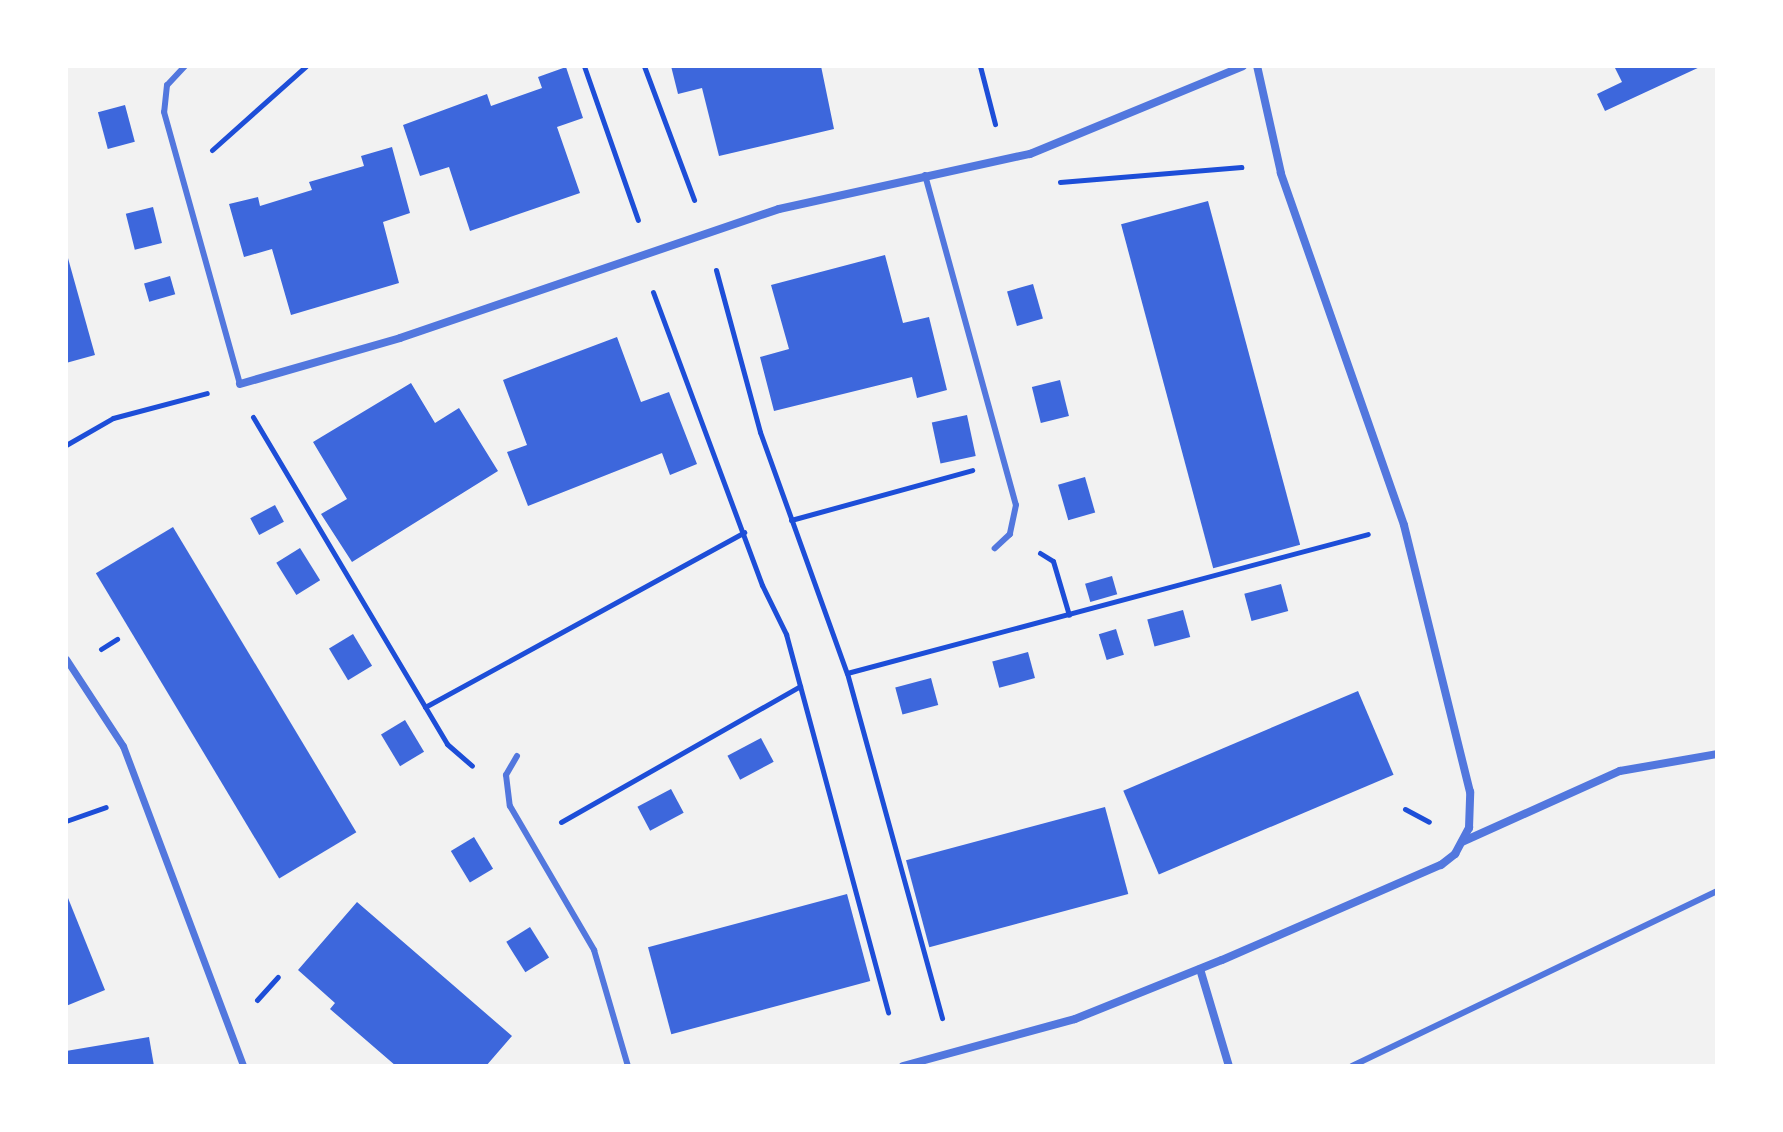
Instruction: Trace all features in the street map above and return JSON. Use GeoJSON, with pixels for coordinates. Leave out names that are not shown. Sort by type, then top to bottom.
{"type":"FeatureCollection","features":[{"type":"Feature","properties":{"kind":"street"},"geometry":{"type":"LineString","coordinates":[[240,384],[400,338],[779,209],[1030,154],[1243,66]]}},
{"type":"Feature","properties":{"kind":"street"},"geometry":{"type":"LineString","coordinates":[[1257,66],[1277,161],[1404,525],[1470,792],[1472,811],[1464,842]]}},
{"type":"Feature","properties":{"kind":"street"},"geometry":{"type":"LineString","coordinates":[[66,659],[123,746],[243,1066]]}},
{"type":"Feature","properties":{"kind":"street"},"geometry":{"type":"LineString","coordinates":[[903,1066],[1075,1019],[1200,969],[1430,871],[1464,842],[1620,771],[1717,754]]}},
{"type":"Feature","properties":{"kind":"street"},"geometry":{"type":"LineString","coordinates":[[1200,969],[1229,1066]]}},
{"type":"Feature","properties":{"kind":"lane"},"geometry":{"type":"LineString","coordinates":[[185,66],[167,85],[163,100],[240,384]]}},
{"type":"Feature","properties":{"kind":"lane"},"geometry":{"type":"LineString","coordinates":[[925,175],[1016,505],[1010,534],[995,548]]}},
{"type":"Feature","properties":{"kind":"lane"},"geometry":{"type":"LineString","coordinates":[[517,756],[506,775],[510,806],[594,950],[628,1066]]}},
{"type":"Feature","properties":{"kind":"lane"},"geometry":{"type":"LineString","coordinates":[[1352,1066],[1717,891]]}},
{"type":"Feature","properties":{"kind":"path"},"geometry":{"type":"LineString","coordinates":[[182,177],[306,66]]}},
{"type":"Feature","properties":{"kind":"path"},"geometry":{"type":"LineString","coordinates":[[584,66],[641,229],[649,282],[786,634],[888,1013]]}},
{"type":"Feature","properties":{"kind":"path"},"geometry":{"type":"LineString","coordinates":[[644,66],[706,234],[760,432],[847,673],[952,1053]]}},
{"type":"Feature","properties":{"kind":"path"},"geometry":{"type":"LineString","coordinates":[[980,66],[1004,159],[1039,179],[1075,185],[1277,161]]}},
{"type":"Feature","properties":{"kind":"path"},"geometry":{"type":"LineString","coordinates":[[66,445],[113,418],[240,384],[256,427],[425,707],[459,757],[506,775]]}},
{"type":"Feature","properties":{"kind":"path"},"geometry":{"type":"LineString","coordinates":[[791,520],[1003,462]]}},
{"type":"Feature","properties":{"kind":"path"},"geometry":{"type":"LineString","coordinates":[[847,673],[1404,525]]}},
{"type":"Feature","properties":{"kind":"path"},"geometry":{"type":"LineString","coordinates":[[425,707],[744,532]]}},
{"type":"Feature","properties":{"kind":"path"},"geometry":{"type":"LineString","coordinates":[[1010,534],[1053,561],[1069,615]]}},
{"type":"Feature","properties":{"kind":"path"},"geometry":{"type":"LineString","coordinates":[[530,840],[800,686]]}},
{"type":"Feature","properties":{"kind":"building"},"geometry":{"type":"Polygon","coordinates":[[[671,66],[821,66],[834,129],[719,156],[702,88],[678,94],[671,66]]]}},
{"type":"Feature","properties":{"kind":"building"},"geometry":{"type":"Polygon","coordinates":[[[1614,66],[1702,66],[1605,111],[1597,94],[1622,82],[1614,66]]]}},
{"type":"Feature","properties":{"kind":"building"},"geometry":{"type":"Polygon","coordinates":[[[566,67],[583,118],[557,127],[580,193],[470,231],[449,167],[420,176],[403,125],[487,94],[491,106],[542,88],[538,77],[566,67]]]}},
{"type":"Feature","properties":{"kind":"building"},"geometry":{"type":"Polygon","coordinates":[[[125,105],[135,142],[108,149],[98,112],[125,105]]]}},
{"type":"Feature","properties":{"kind":"building"},"geometry":{"type":"Polygon","coordinates":[[[392,147],[410,213],[383,222],[399,283],[291,315],[272,249],[244,257],[229,204],[258,197],[260,206],[312,190],[309,182],[364,166],[361,156],[392,147]]]}},
{"type":"Feature","properties":{"kind":"building"},"geometry":{"type":"Polygon","coordinates":[[[1208,201],[1300,545],[1213,568],[1121,224],[1208,201]]]}},
{"type":"Feature","properties":{"kind":"building"},"geometry":{"type":"Polygon","coordinates":[[[153,207],[162,243],[135,250],[126,214],[153,207]]]}},
{"type":"Feature","properties":{"kind":"building"},"geometry":{"type":"Polygon","coordinates":[[[66,251],[95,355],[66,363],[66,251]]]}},
{"type":"Feature","properties":{"kind":"building"},"geometry":{"type":"Polygon","coordinates":[[[885,255],[903,323],[929,317],[947,390],[917,398],[912,377],[774,411],[760,357],[789,349],[771,285],[885,255]]]}},
{"type":"Feature","properties":{"kind":"building"},"geometry":{"type":"Polygon","coordinates":[[[170,276],[175,294],[149,302],[144,283],[170,276]]]}},
{"type":"Feature","properties":{"kind":"building"},"geometry":{"type":"Polygon","coordinates":[[[1033,284],[1043,319],[1017,326],[1007,291],[1033,284]]]}},
{"type":"Feature","properties":{"kind":"building"},"geometry":{"type":"Polygon","coordinates":[[[617,337],[641,402],[669,392],[697,464],[670,475],[662,453],[528,506],[507,452],[527,445],[503,380],[617,337]]]}},
{"type":"Feature","properties":{"kind":"building"},"geometry":{"type":"Polygon","coordinates":[[[1060,380],[1069,416],[1041,423],[1032,387],[1060,380]]]}},
{"type":"Feature","properties":{"kind":"building"},"geometry":{"type":"Polygon","coordinates":[[[411,383],[435,423],[459,408],[498,471],[352,562],[321,514],[347,499],[313,442],[411,383]]]}},
{"type":"Feature","properties":{"kind":"building"},"geometry":{"type":"Polygon","coordinates":[[[967,415],[976,456],[941,464],[932,422],[967,415]]]}},
{"type":"Feature","properties":{"kind":"building"},"geometry":{"type":"Polygon","coordinates":[[[1085,477],[1095,513],[1068,520],[1058,485],[1085,477]]]}},
{"type":"Feature","properties":{"kind":"building"},"geometry":{"type":"Polygon","coordinates":[[[275,505],[284,522],[259,535],[250,518],[275,505]]]}},
{"type":"Feature","properties":{"kind":"building"},"geometry":{"type":"Polygon","coordinates":[[[173,527],[356,832],[279,879],[96,573],[173,527]]]}},
{"type":"Feature","properties":{"kind":"building"},"geometry":{"type":"Polygon","coordinates":[[[300,548],[320,580],[296,595],[276,563],[300,548]]]}},
{"type":"Feature","properties":{"kind":"building"},"geometry":{"type":"Polygon","coordinates":[[[1112,576],[1117,594],[1090,602],[1085,584],[1112,576]]]}},
{"type":"Feature","properties":{"kind":"building"},"geometry":{"type":"Polygon","coordinates":[[[1281,584],[1288,611],[1252,621],[1244,594],[1281,584]]]}},
{"type":"Feature","properties":{"kind":"building"},"geometry":{"type":"Polygon","coordinates":[[[1183,610],[1190,637],[1155,647],[1147,620],[1183,610]]]}},
{"type":"Feature","properties":{"kind":"building"},"geometry":{"type":"Polygon","coordinates":[[[1116,629],[1124,655],[1107,660],[1099,634],[1116,629]]]}},
{"type":"Feature","properties":{"kind":"building"},"geometry":{"type":"Polygon","coordinates":[[[353,634],[372,666],[348,680],[329,648],[353,634]]]}},
{"type":"Feature","properties":{"kind":"building"},"geometry":{"type":"Polygon","coordinates":[[[1028,652],[1035,678],[999,688],[992,662],[1028,652]]]}},
{"type":"Feature","properties":{"kind":"building"},"geometry":{"type":"Polygon","coordinates":[[[931,678],[938,705],[903,715],[895,688],[931,678]]]}},
{"type":"Feature","properties":{"kind":"building"},"geometry":{"type":"Polygon","coordinates":[[[1358,691],[1394,775],[1159,874],[1123,791],[1358,691]]]}},
{"type":"Feature","properties":{"kind":"building"},"geometry":{"type":"Polygon","coordinates":[[[405,720],[424,752],[400,766],[381,734],[405,720]]]}},
{"type":"Feature","properties":{"kind":"building"},"geometry":{"type":"Polygon","coordinates":[[[761,738],[774,762],[740,780],[727,756],[761,738]]]}},
{"type":"Feature","properties":{"kind":"building"},"geometry":{"type":"Polygon","coordinates":[[[671,789],[684,813],[650,831],[637,807],[671,789]]]}},
{"type":"Feature","properties":{"kind":"building"},"geometry":{"type":"Polygon","coordinates":[[[1105,807],[1128,894],[929,947],[906,860],[1105,807]]]}},
{"type":"Feature","properties":{"kind":"building"},"geometry":{"type":"Polygon","coordinates":[[[474,837],[493,869],[470,883],[451,851],[474,837]]]}},
{"type":"Feature","properties":{"kind":"building"},"geometry":{"type":"Polygon","coordinates":[[[66,893],[105,990],[66,1006],[66,893]]]}},
{"type":"Feature","properties":{"kind":"building"},"geometry":{"type":"Polygon","coordinates":[[[847,894],[870,981],[671,1034],[648,947],[847,894]]]}},
{"type":"Feature","properties":{"kind":"building"},"geometry":{"type":"Polygon","coordinates":[[[357,902],[512,1036],[486,1066],[396,1066],[330,1009],[335,1003],[298,970],[357,902]]]}},
{"type":"Feature","properties":{"kind":"building"},"geometry":{"type":"Polygon","coordinates":[[[530,927],[549,958],[525,972],[506,942],[530,927]]]}},
{"type":"Feature","properties":{"kind":"building"},"geometry":{"type":"Polygon","coordinates":[[[149,1037],[154,1066],[66,1066],[66,1051],[149,1037]]]}}]}
